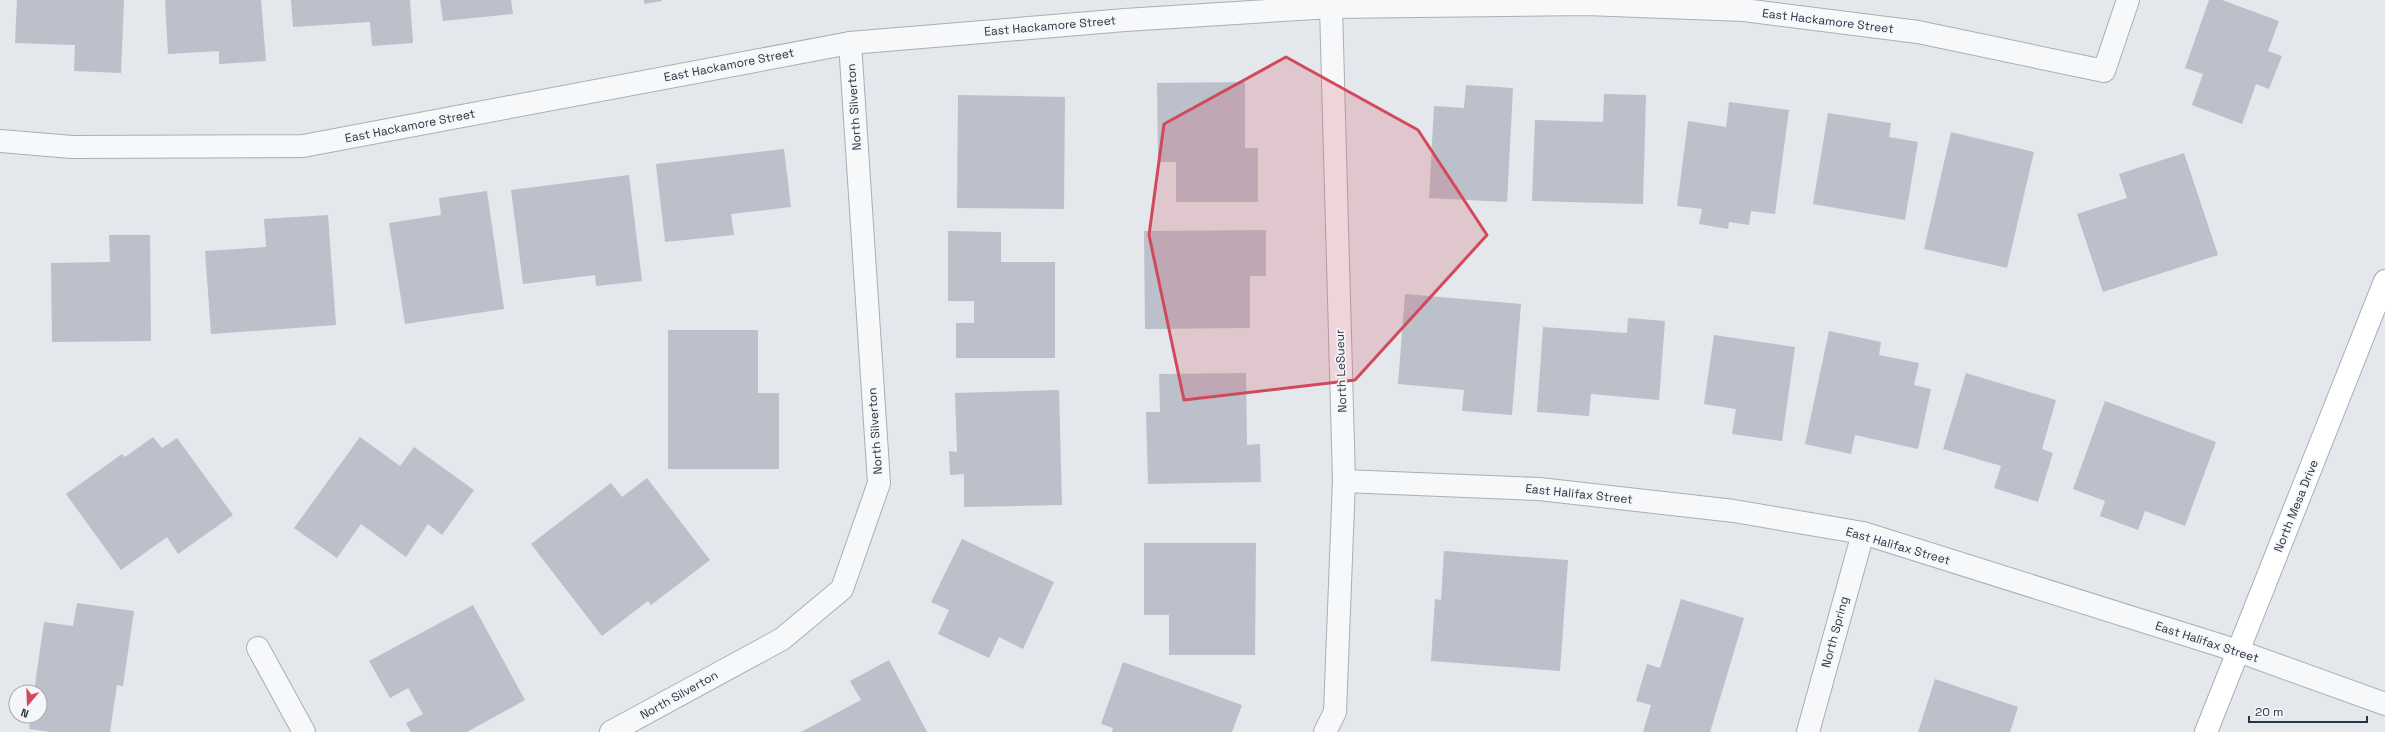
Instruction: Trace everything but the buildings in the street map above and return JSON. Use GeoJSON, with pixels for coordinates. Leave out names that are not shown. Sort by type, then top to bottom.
{"type":"FeatureCollection","features":[{"type":"Feature","properties":{"kind":"main road","name":"North Mesa Drive"},"geometry":{"type":"LineString","coordinates":[[2206,732],[2385,281]]}},
{"type":"Feature","properties":{"kind":"street","name":"East Hackamore Street"},"geometry":{"type":"LineString","coordinates":[[0,140],[72,147],[303,146],[850,42],[1125,20],[1331,7],[1586,4],[1744,10],[1918,32],[2104,71],[2128,0]]}},
{"type":"Feature","properties":{"kind":"street","name":"North LeSueur"},"geometry":{"type":"LineString","coordinates":[[1325,732],[1335,712],[1344,481],[1331,7]]}},
{"type":"Feature","properties":{"kind":"street","name":"North Silverton"},"geometry":{"type":"LineString","coordinates":[[611,732],[782,639],[842,588],[879,483],[850,42]]}},
{"type":"Feature","properties":{"kind":"street","name":"East Halifax Street"},"geometry":{"type":"LineString","coordinates":[[1344,481],[1539,489],[1734,511],[1863,533],[2238,652],[2385,704]]}},
{"type":"Feature","properties":{"kind":"street","name":"North Spring"},"geometry":{"type":"LineString","coordinates":[[1808,732],[1863,533]]}},
{"type":"Feature","properties":{"kind":"street"},"geometry":{"type":"LineString","coordinates":[[258,648],[304,732]]}},
{"type":"Feature","properties":{"kind":"highlighted area"},"geometry":{"type":"Polygon","coordinates":[[[1286,57],[1418,130],[1487,235],[1355,380],[1184,400],[1149,235],[1164,124],[1286,57]]]}}]}
